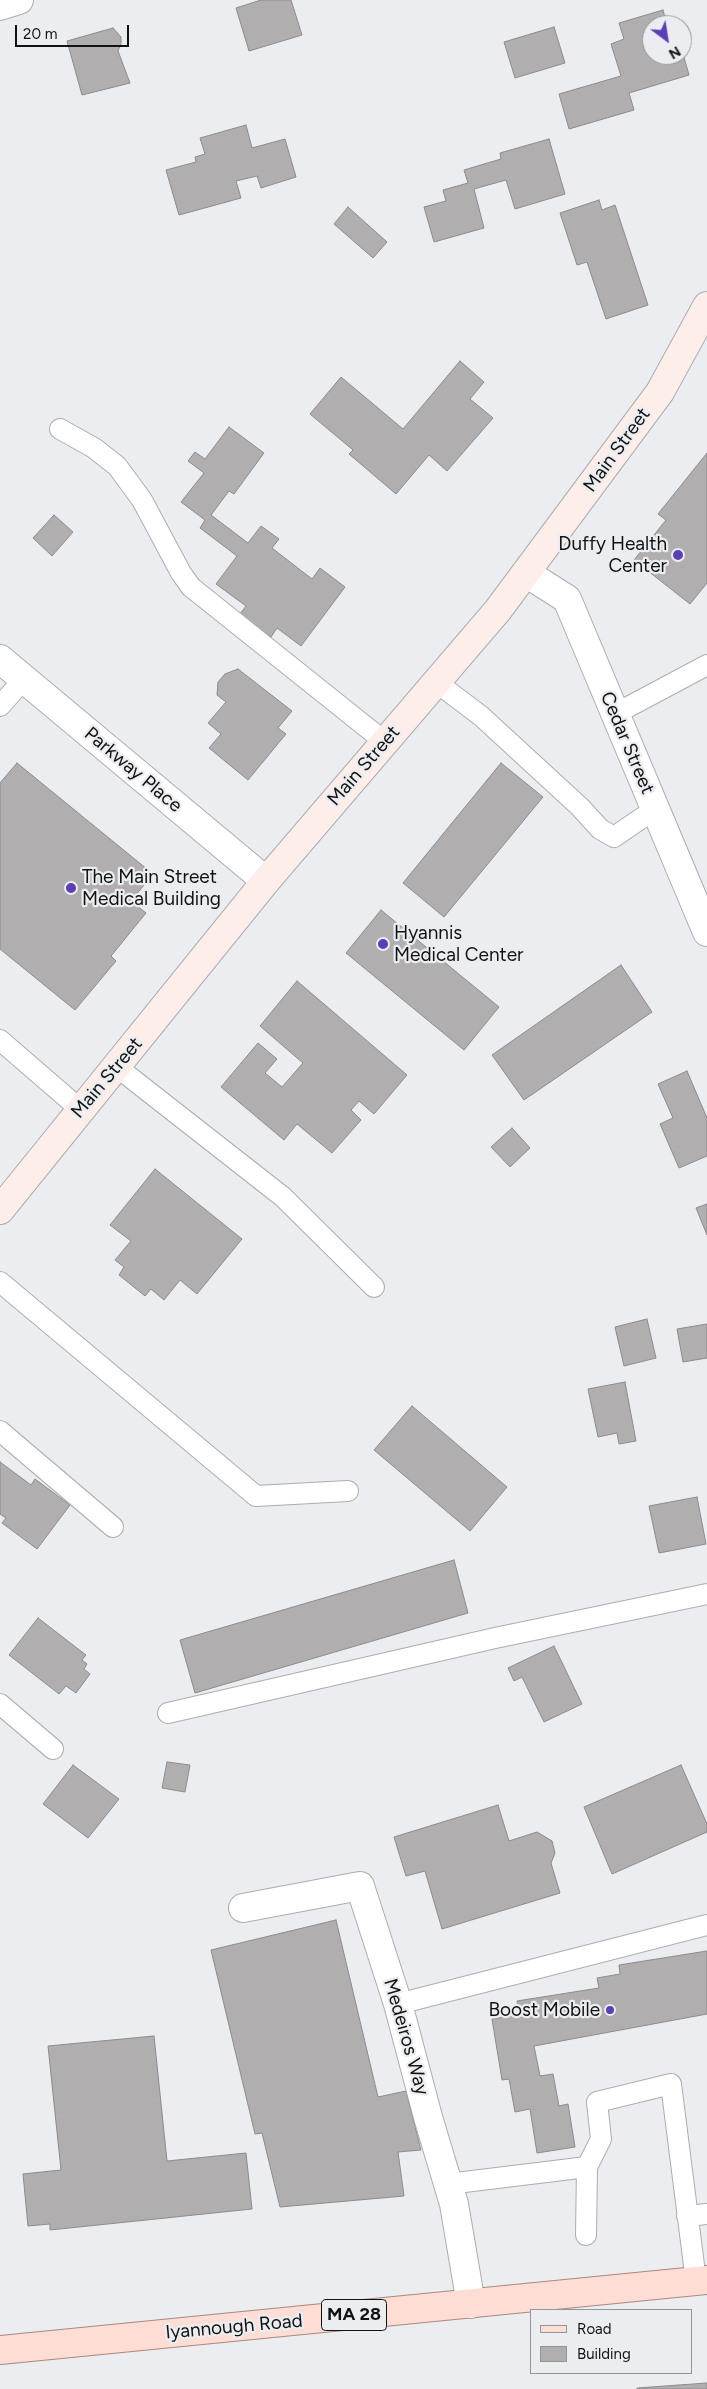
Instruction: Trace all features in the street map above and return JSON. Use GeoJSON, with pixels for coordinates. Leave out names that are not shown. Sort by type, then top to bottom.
{"type":"FeatureCollection","features":[{"type":"Feature","properties":{"kind":"main road","name":"Main Street"},"geometry":{"type":"LineString","coordinates":[[0,1210],[266,881],[498,610],[660,392],[707,306]]}},
{"type":"Feature","properties":{"kind":"main road","name":"Iyannough Road"},"geometry":{"type":"LineString","coordinates":[[0,2350],[702,2280]]}},
{"type":"Feature","properties":{"kind":"street"},"geometry":{"type":"LineString","coordinates":[[0,6],[19,0]]}},
{"type":"Feature","properties":{"kind":"street","name":"Cedar Street"},"geometry":{"type":"LineString","coordinates":[[526,573],[567,600],[707,932]]}},
{"type":"Feature","properties":{"kind":"street","name":"Parkway Place"},"geometry":{"type":"LineString","coordinates":[[0,659],[266,881]]}},
{"type":"Feature","properties":{"kind":"street","name":"Medeiros Way"},"geometry":{"type":"LineString","coordinates":[[243,1908],[360,1886],[398,2004],[454,2204],[471,2304]]}},
{"type":"Feature","properties":{"kind":"lane"},"geometry":{"type":"LineString","coordinates":[[60,429],[94,448],[118,466],[142,500],[181,573],[191,587],[384,742]]}},
{"type":"Feature","properties":{"kind":"lane"},"geometry":{"type":"LineString","coordinates":[[615,714],[707,665]]}},
{"type":"Feature","properties":{"kind":"lane"},"geometry":{"type":"LineString","coordinates":[[0,706],[24,679]]}},
{"type":"Feature","properties":{"kind":"lane"},"geometry":{"type":"LineString","coordinates":[[436,682],[481,716],[607,833],[614,837],[655,809]]}},
{"type":"Feature","properties":{"kind":"lane"},"geometry":{"type":"LineString","coordinates":[[0,1040],[81,1110]]}},
{"type":"Feature","properties":{"kind":"lane"},"geometry":{"type":"LineString","coordinates":[[116,1067],[284,1197],[374,1287]]}},
{"type":"Feature","properties":{"kind":"lane"},"geometry":{"type":"LineString","coordinates":[[0,1282],[256,1496],[348,1491]]}},
{"type":"Feature","properties":{"kind":"lane"},"geometry":{"type":"LineString","coordinates":[[0,1431],[112,1527]]}},
{"type":"Feature","properties":{"kind":"lane"},"geometry":{"type":"LineString","coordinates":[[168,1714],[485,1641],[707,1594]]}},
{"type":"Feature","properties":{"kind":"lane"},"geometry":{"type":"LineString","coordinates":[[0,1704],[53,1749]]}},
{"type":"Feature","properties":{"kind":"lane"},"geometry":{"type":"LineString","coordinates":[[398,2004],[707,1925]]}},
{"type":"Feature","properties":{"kind":"lane"},"geometry":{"type":"LineString","coordinates":[[586,2235],[587,2167],[601,2139],[597,2102],[672,2084],[687,2216],[702,2280]]}},
{"type":"Feature","properties":{"kind":"lane"},"geometry":{"type":"LineString","coordinates":[[448,2184],[587,2167]]}},
{"type":"Feature","properties":{"kind":"lane"},"geometry":{"type":"LineString","coordinates":[[687,2216],[707,2214]]}},
{"type":"Feature","properties":{"kind":"building"},"geometry":{"type":"Polygon","coordinates":[[[261,0],[291,0],[302,35],[249,51],[236,8],[261,0]]]}},
{"type":"Feature","properties":{"kind":"building"},"geometry":{"type":"Polygon","coordinates":[[[663,10],[664,15],[646,15],[663,10]]]}},
{"type":"Feature","properties":{"kind":"building"},"geometry":{"type":"Polygon","coordinates":[[[642,16],[642,65],[686,65],[689,75],[629,93],[634,110],[569,129],[559,94],[621,76],[611,44],[624,39],[619,23],[642,16]]]}},
{"type":"Feature","properties":{"kind":"building"},"geometry":{"type":"Polygon","coordinates":[[[554,27],[565,63],[515,78],[504,42],[554,27]]]}},
{"type":"Feature","properties":{"kind":"building"},"geometry":{"type":"Polygon","coordinates":[[[113,28],[121,37],[118,51],[130,83],[82,95],[67,41],[113,28]]]}},
{"type":"Feature","properties":{"kind":"building"},"geometry":{"type":"Polygon","coordinates":[[[246,125],[252,148],[285,139],[296,177],[261,188],[257,176],[236,181],[241,198],[179,215],[166,170],[196,162],[195,157],[205,154],[200,138],[246,125]]]}},
{"type":"Feature","properties":{"kind":"building"},"geometry":{"type":"Polygon","coordinates":[[[549,139],[565,194],[515,209],[506,180],[474,189],[484,228],[434,242],[424,207],[446,201],[443,190],[468,183],[464,170],[501,159],[500,153],[549,139]]]}},
{"type":"Feature","properties":{"kind":"building"},"geometry":{"type":"Polygon","coordinates":[[[599,200],[602,210],[615,205],[648,305],[606,319],[587,262],[577,265],[560,213],[599,200]]]}},
{"type":"Feature","properties":{"kind":"building"},"geometry":{"type":"Polygon","coordinates":[[[348,207],[387,242],[373,258],[334,224],[348,207]]]}},
{"type":"Feature","properties":{"kind":"building"},"geometry":{"type":"Polygon","coordinates":[[[460,361],[484,382],[470,399],[493,418],[447,471],[429,455],[396,494],[349,454],[353,450],[310,414],[341,377],[403,429],[460,361]]]}},
{"type":"Feature","properties":{"kind":"building"},"geometry":{"type":"Polygon","coordinates":[[[229,427],[264,453],[234,494],[229,491],[211,515],[248,543],[261,526],[279,539],[272,548],[312,579],[320,568],[345,587],[301,646],[277,628],[271,637],[240,614],[246,606],[216,584],[237,556],[200,528],[205,520],[181,502],[204,473],[188,461],[195,452],[205,459],[229,427]]]}},
{"type":"Feature","properties":{"kind":"building"},"geometry":{"type":"Polygon","coordinates":[[[707,453],[707,583],[690,604],[634,560],[666,520],[658,514],[707,453]]]}},
{"type":"Feature","properties":{"kind":"building"},"geometry":{"type":"Polygon","coordinates":[[[54,515],[73,532],[52,556],[33,538],[54,515]]]}},
{"type":"Feature","properties":{"kind":"building"},"geometry":{"type":"Polygon","coordinates":[[[238,669],[292,711],[278,728],[286,734],[248,780],[209,748],[221,734],[208,723],[226,702],[217,695],[218,682],[225,674],[238,669]]]}},
{"type":"Feature","properties":{"kind":"building","name":"The Main Street Medical Building"},"geometry":{"type":"Polygon","coordinates":[[[17,763],[153,874],[131,901],[146,913],[111,956],[116,961],[75,1010],[0,949],[0,783],[17,763]]]}},
{"type":"Feature","properties":{"kind":"building"},"geometry":{"type":"Polygon","coordinates":[[[501,763],[543,797],[444,917],[403,883],[501,763]]]}},
{"type":"Feature","properties":{"kind":"building"},"geometry":{"type":"Polygon","coordinates":[[[381,910],[499,1007],[464,1050],[346,953],[381,910]]]}},
{"type":"Feature","properties":{"kind":"building"},"geometry":{"type":"Polygon","coordinates":[[[621,965],[652,1012],[524,1100],[492,1055],[621,965]]]}},
{"type":"Feature","properties":{"kind":"building"},"geometry":{"type":"Polygon","coordinates":[[[297,981],[407,1075],[374,1114],[359,1101],[351,1110],[361,1120],[332,1153],[297,1124],[284,1140],[221,1087],[258,1043],[277,1059],[265,1073],[282,1087],[303,1063],[260,1026],[297,981]]]}},
{"type":"Feature","properties":{"kind":"building"},"geometry":{"type":"Polygon","coordinates":[[[687,1071],[707,1118],[707,1156],[679,1168],[660,1124],[673,1118],[658,1084],[687,1071]]]}},
{"type":"Feature","properties":{"kind":"building"},"geometry":{"type":"Polygon","coordinates":[[[512,1128],[530,1148],[510,1167],[491,1147],[512,1128]]]}},
{"type":"Feature","properties":{"kind":"building"},"geometry":{"type":"Polygon","coordinates":[[[155,1169],[242,1239],[197,1294],[180,1280],[164,1300],[151,1289],[145,1296],[119,1275],[124,1267],[115,1260],[131,1241],[110,1225],[155,1169]]]}},
{"type":"Feature","properties":{"kind":"building"},"geometry":{"type":"Polygon","coordinates":[[[707,1204],[707,1235],[696,1208],[707,1204]]]}},
{"type":"Feature","properties":{"kind":"building"},"geometry":{"type":"Polygon","coordinates":[[[647,1319],[656,1358],[624,1366],[615,1327],[647,1319]]]}},
{"type":"Feature","properties":{"kind":"building"},"geometry":{"type":"Polygon","coordinates":[[[707,1324],[707,1358],[683,1362],[677,1329],[707,1324]]]}},
{"type":"Feature","properties":{"kind":"building"},"geometry":{"type":"Polygon","coordinates":[[[625,1382],[636,1441],[619,1444],[617,1433],[598,1437],[588,1389],[625,1382]]]}},
{"type":"Feature","properties":{"kind":"building"},"geometry":{"type":"Polygon","coordinates":[[[412,1406],[507,1487],[470,1531],[374,1450],[412,1406]]]}},
{"type":"Feature","properties":{"kind":"building"},"geometry":{"type":"Polygon","coordinates":[[[0,1462],[31,1485],[35,1479],[70,1505],[37,1549],[2,1523],[6,1518],[0,1514],[0,1462]]]}},
{"type":"Feature","properties":{"kind":"building"},"geometry":{"type":"Polygon","coordinates":[[[697,1497],[706,1544],[659,1553],[649,1506],[697,1497]]]}},
{"type":"Feature","properties":{"kind":"building"},"geometry":{"type":"Polygon","coordinates":[[[454,1560],[468,1613],[195,1693],[180,1640],[454,1560]]]}},
{"type":"Feature","properties":{"kind":"building"},"geometry":{"type":"Polygon","coordinates":[[[38,1618],[86,1655],[82,1660],[87,1664],[84,1669],[90,1674],[76,1693],[66,1686],[59,1694],[9,1655],[38,1618]]]}},
{"type":"Feature","properties":{"kind":"building"},"geometry":{"type":"Polygon","coordinates":[[[554,1646],[582,1704],[544,1722],[522,1677],[514,1681],[508,1668],[554,1646]]]}},
{"type":"Feature","properties":{"kind":"building"},"geometry":{"type":"Polygon","coordinates":[[[167,1762],[190,1765],[185,1792],[162,1788],[167,1762]]]}},
{"type":"Feature","properties":{"kind":"building"},"geometry":{"type":"Polygon","coordinates":[[[73,1765],[119,1799],[88,1838],[43,1804],[73,1765]]]}},
{"type":"Feature","properties":{"kind":"building"},"geometry":{"type":"Polygon","coordinates":[[[681,1765],[707,1824],[707,1832],[612,1874],[584,1807],[681,1765]]]}},
{"type":"Feature","properties":{"kind":"building"},"geometry":{"type":"Polygon","coordinates":[[[498,1805],[509,1841],[537,1832],[552,1841],[555,1853],[551,1863],[560,1893],[442,1929],[425,1871],[406,1876],[394,1837],[498,1805]]]}},
{"type":"Feature","properties":{"kind":"building"},"geometry":{"type":"Polygon","coordinates":[[[336,1920],[378,2097],[406,2091],[421,2150],[398,2152],[404,2196],[280,2207],[262,2133],[255,2134],[211,1950],[336,1920]]]}},
{"type":"Feature","properties":{"kind":"building"},"geometry":{"type":"Polygon","coordinates":[[[707,1951],[707,2014],[534,2046],[540,2076],[553,2074],[559,2106],[568,2104],[575,2147],[537,2153],[530,2109],[515,2112],[509,2079],[502,2080],[492,2019],[519,2015],[517,2001],[599,1988],[597,1978],[620,1974],[619,1965],[707,1951]]]}},
{"type":"Feature","properties":{"kind":"building"},"geometry":{"type":"Polygon","coordinates":[[[154,2036],[167,2161],[246,2153],[252,2209],[50,2230],[50,2224],[28,2226],[23,2174],[61,2170],[48,2046],[154,2036]]]}},
{"type":"Feature","properties":{"kind":"building"},"geometry":{"type":"Polygon","coordinates":[[[707,2383],[707,2389],[637,2389],[637,2388],[707,2383]]]}},
{"type":"Feature","properties":{"kind":"place","name":"Duffy Health Center"},"geometry":{"type":"Point","coordinates":[678,555]}},
{"type":"Feature","properties":{"kind":"place","name":"The Main Street Medical Building"},"geometry":{"type":"Point","coordinates":[71,888]}},
{"type":"Feature","properties":{"kind":"place","name":"Hyannis Medical Center"},"geometry":{"type":"Point","coordinates":[383,944]}},
{"type":"Feature","properties":{"kind":"place","name":"Boost Mobile"},"geometry":{"type":"Point","coordinates":[610,2010]}}]}
